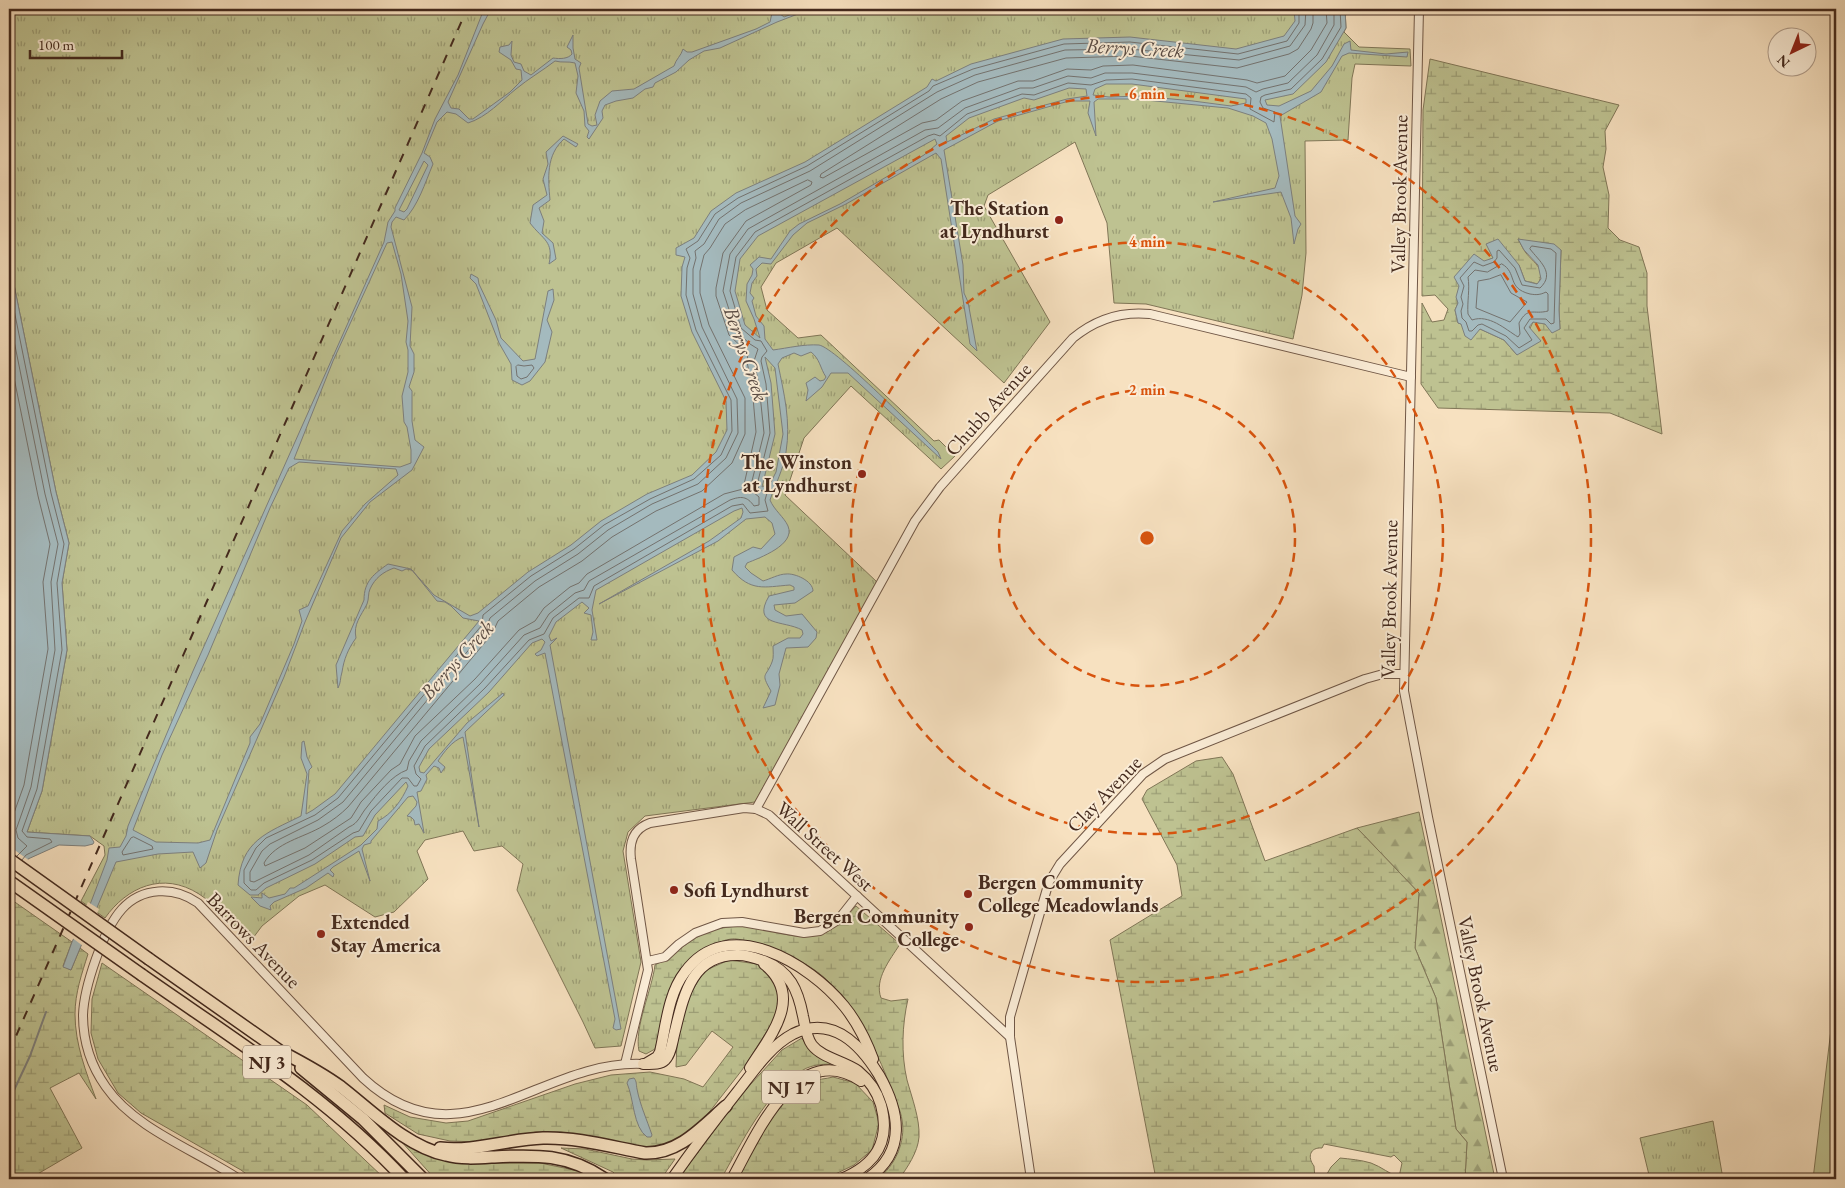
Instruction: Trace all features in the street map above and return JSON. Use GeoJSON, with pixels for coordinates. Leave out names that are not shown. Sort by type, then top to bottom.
{"type":"FeatureCollection","features":[{"type":"Feature","properties":{"kind":"highway","name":"NJ 3"},"geometry":{"type":"LineString","coordinates":[[9,859],[282,1052],[363,1119],[423,1179]]}},
{"type":"Feature","properties":{"kind":"highway","name":"NJ 3"},"geometry":{"type":"LineString","coordinates":[[9,881],[312,1096],[352,1128],[404,1179]]}},
{"type":"Feature","properties":{"kind":"highway"},"geometry":{"type":"LineString","coordinates":[[282,1052],[315,1069],[411,1140],[431,1151],[454,1157],[471,1158],[538,1156],[560,1158],[581,1165],[605,1179]]}},
{"type":"Feature","properties":{"kind":"highway"},"geometry":{"type":"LineString","coordinates":[[411,1140],[433,1147],[457,1149],[534,1138],[556,1138],[645,1153],[657,1153],[684,1142],[729,1102]]}},
{"type":"Feature","properties":{"kind":"highway"},"geometry":{"type":"LineString","coordinates":[[385,1159],[399,1179]]}},
{"type":"Feature","properties":{"kind":"main road"},"geometry":{"type":"LineString","coordinates":[[644,1064],[654,1059],[658,1054],[676,988],[689,967],[698,958],[714,950],[743,945],[770,952],[790,961],[809,973],[828,989],[845,1007],[857,1024],[884,1086]]}},
{"type":"Feature","properties":{"kind":"main road"},"geometry":{"type":"LineString","coordinates":[[644,1064],[659,1064],[668,1057],[683,996],[696,974],[708,963],[721,958],[734,955],[748,956],[775,966],[789,977],[798,994],[810,1043],[866,1078],[876,1092],[881,1107]]}},
{"type":"Feature","properties":{"kind":"main road"},"geometry":{"type":"LineString","coordinates":[[729,1102],[773,1031],[781,1014],[783,1004],[782,990],[774,974],[764,964],[748,956]]}},
{"type":"Feature","properties":{"kind":"main road","name":"NJ 17"},"geometry":{"type":"LineString","coordinates":[[672,1179],[757,1067],[781,1042],[806,1030],[830,1030],[851,1040],[866,1057],[884,1086],[895,1112],[896,1135],[893,1146],[885,1162],[867,1179]]}},
{"type":"Feature","properties":{"kind":"main road","name":"NJ 17"},"geometry":{"type":"LineString","coordinates":[[732,1179],[779,1100],[794,1084],[807,1076],[828,1071],[849,1074],[867,1085],[874,1093],[881,1107],[884,1128],[881,1143],[876,1152],[862,1168],[841,1179]]}},
{"type":"Feature","properties":{"kind":"street","name":"Valley Brook Avenue"},"geometry":{"type":"LineString","coordinates":[[1419,9],[1403,674],[1406,709],[1503,1179]]}},
{"type":"Feature","properties":{"kind":"street","name":"Chubb Avenue"},"geometry":{"type":"LineString","coordinates":[[756,809],[915,521],[940,487],[1068,344],[1082,331],[1116,315],[1128,313],[1150,314],[1410,377]]}},
{"type":"Feature","properties":{"kind":"street","name":"Clay Avenue"},"geometry":{"type":"LineString","coordinates":[[1010,1037],[1009,1023],[1012,1008],[1049,882],[1060,864],[1143,774],[1177,753],[1365,679],[1383,674],[1403,674]]}},
{"type":"Feature","properties":{"kind":"street","name":"Wall Street West"},"geometry":{"type":"LineString","coordinates":[[625,1064],[647,979],[648,961],[630,849],[635,833],[643,826],[658,821],[740,808],[756,809],[769,815],[1010,1037]]}},
{"type":"Feature","properties":{"kind":"street","name":"Barrows Avenue"},"geometry":{"type":"LineString","coordinates":[[239,1179],[131,1114],[106,1088],[91,1058],[85,1035],[83,1014],[84,998],[90,976],[106,936],[118,913],[130,902],[144,894],[160,891],[176,892],[198,903],[363,1078],[387,1097],[410,1108],[426,1113],[443,1115],[468,1113],[499,1104],[588,1070],[603,1066],[644,1064]]}},
{"type":"Feature","properties":{"kind":"street"},"geometry":{"type":"LineString","coordinates":[[648,961],[665,957],[689,936],[712,922],[742,922],[798,932],[815,932],[838,920],[857,896]]}},
{"type":"Feature","properties":{"kind":"street"},"geometry":{"type":"LineString","coordinates":[[1010,1037],[1031,1179]]}},
{"type":"Feature","properties":{"kind":"green space"},"geometry":{"type":"Polygon","coordinates":[[[9,9],[1345,9],[1346,28],[1344,32],[1359,47],[1410,49],[1411,66],[1355,64],[1352,78],[1348,140],[1305,141],[1306,253],[1302,295],[1293,339],[1146,304],[1114,303],[1107,223],[1075,142],[988,195],[984,206],[1050,322],[1004,383],[837,228],[776,263],[761,287],[767,310],[798,338],[821,335],[934,441],[939,440],[955,456],[941,469],[851,386],[804,438],[785,495],[877,582],[755,802],[645,816],[628,832],[623,851],[641,962],[621,1046],[595,1048],[517,890],[523,864],[502,846],[474,851],[463,831],[425,840],[417,851],[428,879],[394,912],[375,917],[325,885],[299,896],[262,926],[250,942],[206,899],[186,887],[172,884],[159,883],[135,891],[114,907],[105,918],[81,901],[105,855],[104,846],[90,836],[27,832],[42,791],[67,650],[62,583],[69,543],[56,492],[9,260],[9,9]]]}},
{"type":"Feature","properties":{"kind":"green space"},"geometry":{"type":"Polygon","coordinates":[[[1430,59],[1619,105],[1605,131],[1606,149],[1603,167],[1609,195],[1608,228],[1620,240],[1639,247],[1647,273],[1647,306],[1662,434],[1610,413],[1438,408],[1421,384],[1422,303],[1432,322],[1444,320],[1448,309],[1435,295],[1422,296],[1423,110],[1430,59]],[[1518,239],[1540,270],[1541,274],[1538,284],[1525,281],[1519,265],[1487,244],[1493,258],[1480,265],[1462,283],[1457,296],[1458,303],[1455,310],[1458,323],[1480,329],[1504,340],[1517,355],[1533,322],[1560,329],[1561,250],[1518,239]]]}},
{"type":"Feature","properties":{"kind":"green space"},"geometry":{"type":"Polygon","coordinates":[[[1222,757],[1233,774],[1265,861],[1357,828],[1419,893],[1415,948],[1436,998],[1456,1129],[1467,1142],[1465,1179],[1324,1179],[1331,1167],[1340,1158],[1371,1163],[1399,1177],[1402,1163],[1394,1155],[1391,1157],[1324,1144],[1322,1148],[1312,1151],[1310,1156],[1314,1166],[1315,1179],[1156,1179],[1110,940],[1182,896],[1177,865],[1142,799],[1147,790],[1196,761],[1222,757]]]}},
{"type":"Feature","properties":{"kind":"green space"},"geometry":{"type":"Polygon","coordinates":[[[1419,812],[1495,1179],[1465,1179],[1467,1142],[1456,1129],[1436,998],[1415,948],[1419,893],[1357,828],[1419,812]]]}},
{"type":"Feature","properties":{"kind":"green space"},"geometry":{"type":"Polygon","coordinates":[[[9,898],[72,942],[63,966],[71,970],[80,948],[88,954],[76,998],[75,1025],[82,1058],[96,1099],[79,1073],[50,1088],[82,1148],[29,1179],[9,1179],[9,898]]]}},
{"type":"Feature","properties":{"kind":"green space"},"geometry":{"type":"Polygon","coordinates":[[[856,906],[900,944],[884,970],[879,991],[881,998],[891,1001],[908,999],[903,1029],[903,1050],[907,1080],[917,1116],[919,1137],[909,1165],[899,1179],[877,1179],[894,1161],[901,1145],[903,1128],[900,1110],[875,1050],[850,1008],[830,983],[813,969],[791,956],[757,943],[734,939],[720,942],[700,952],[685,964],[673,983],[655,1049],[646,1054],[639,1051],[638,1041],[641,1020],[655,965],[691,941],[714,930],[738,926],[793,936],[814,936],[833,928],[856,906]]]}},
{"type":"Feature","properties":{"kind":"green space"},"geometry":{"type":"Polygon","coordinates":[[[729,960],[757,964],[770,976],[780,993],[778,1014],[742,1070],[707,1115],[680,1139],[651,1148],[561,1132],[536,1132],[478,1142],[450,1141],[418,1134],[385,1113],[384,1105],[410,1117],[446,1123],[468,1121],[575,1084],[611,1075],[650,1072],[684,1079],[703,1087],[733,1047],[712,1031],[686,1065],[676,1067],[677,1042],[687,1000],[704,971],[729,960]]]}},
{"type":"Feature","properties":{"kind":"green space"},"geometry":{"type":"Polygon","coordinates":[[[102,963],[307,1105],[385,1179],[253,1179],[241,1170],[141,1113],[118,1093],[98,1059],[91,1033],[92,999],[102,963]]]}},
{"type":"Feature","properties":{"kind":"green space"},"geometry":{"type":"Polygon","coordinates":[[[1836,988],[1836,1179],[1813,1179],[1836,988]]]}},
{"type":"Feature","properties":{"kind":"green space"},"geometry":{"type":"Polygon","coordinates":[[[802,1038],[816,1054],[837,1064],[807,1068],[790,1079],[756,1119],[721,1179],[678,1179],[740,1096],[782,1050],[802,1038]]]}},
{"type":"Feature","properties":{"kind":"green space"},"geometry":{"type":"Polygon","coordinates":[[[833,1077],[855,1083],[873,1102],[879,1123],[872,1150],[854,1165],[825,1179],[737,1179],[768,1124],[788,1098],[799,1088],[810,1082],[833,1077]]]}},
{"type":"Feature","properties":{"kind":"green space"},"geometry":{"type":"Polygon","coordinates":[[[1713,1121],[1723,1179],[1650,1179],[1640,1138],[1713,1121]]]}},
{"type":"Feature","properties":{"kind":"green space"},"geometry":{"type":"Polygon","coordinates":[[[400,1140],[433,1157],[457,1163],[540,1163],[584,1172],[594,1179],[435,1179],[400,1140]]]}},
{"type":"Feature","properties":{"kind":"green space"},"geometry":{"type":"Polygon","coordinates":[[[561,1148],[585,1149],[632,1159],[675,1159],[661,1179],[620,1179],[613,1172],[561,1148]]]}},
{"type":"Feature","properties":{"kind":"water"},"geometry":{"type":"Polygon","coordinates":[[[484,9],[491,9],[448,102],[451,108],[459,109],[469,119],[473,119],[510,92],[522,80],[521,70],[516,69],[511,60],[499,52],[500,47],[509,45],[512,41],[511,55],[514,62],[521,64],[524,71],[531,75],[553,58],[570,56],[572,54],[571,50],[567,47],[573,35],[575,59],[581,63],[579,68],[588,124],[592,126],[597,125],[595,115],[600,101],[612,91],[634,89],[674,66],[683,49],[687,52],[692,52],[756,29],[770,22],[771,9],[777,9],[784,17],[805,9],[811,9],[720,48],[704,51],[689,60],[676,72],[633,98],[605,105],[602,111],[603,118],[589,139],[587,137],[589,131],[585,126],[584,111],[576,93],[578,76],[575,63],[570,62],[555,61],[521,85],[488,113],[475,120],[468,123],[456,114],[447,112],[437,122],[424,153],[430,157],[433,164],[421,194],[404,220],[396,217],[391,227],[412,307],[410,346],[414,354],[414,372],[409,387],[412,391],[412,421],[415,440],[424,447],[412,470],[370,502],[341,538],[284,677],[217,830],[206,863],[200,868],[193,852],[158,854],[116,862],[71,970],[63,967],[72,942],[91,902],[107,860],[109,848],[120,847],[126,836],[128,826],[193,671],[384,242],[388,222],[422,153],[435,119],[458,75],[484,9]],[[424,161],[399,210],[404,212],[407,209],[428,165],[424,161]],[[392,242],[387,243],[333,361],[294,459],[400,467],[411,463],[411,450],[407,427],[404,422],[402,396],[408,372],[406,342],[408,321],[401,274],[392,242]],[[299,462],[289,468],[270,508],[208,655],[162,755],[133,830],[156,842],[198,843],[210,840],[250,743],[250,737],[260,724],[294,644],[302,621],[299,610],[308,606],[342,531],[365,504],[398,475],[396,469],[299,462]]]}},
{"type":"Feature","properties":{"kind":"water","name":"Berrys Creek"},"geometry":{"type":"Polygon","coordinates":[[[1294,9],[1345,9],[1346,28],[1326,62],[1293,94],[1265,100],[1267,105],[1279,106],[1311,91],[1332,66],[1344,44],[1350,41],[1351,50],[1386,54],[1408,52],[1407,57],[1349,53],[1342,56],[1321,92],[1280,116],[1295,216],[1301,224],[1294,244],[1291,218],[1281,192],[1213,202],[1275,188],[1279,176],[1272,139],[1266,123],[1253,116],[1228,108],[1135,99],[1098,99],[1094,102],[1096,136],[1088,113],[1090,101],[1069,101],[998,121],[944,150],[963,265],[964,293],[968,302],[977,351],[970,344],[941,159],[936,153],[846,204],[807,223],[793,235],[771,264],[762,263],[756,269],[757,276],[752,283],[750,293],[754,298],[752,301],[756,316],[764,326],[765,339],[773,350],[819,345],[828,350],[859,375],[897,411],[938,452],[941,459],[848,373],[831,373],[822,387],[806,401],[808,390],[806,383],[815,377],[820,381],[826,377],[818,361],[811,352],[801,356],[794,353],[782,358],[778,364],[786,408],[787,441],[783,464],[770,500],[788,526],[789,533],[782,545],[747,563],[745,567],[763,581],[790,574],[807,581],[813,591],[795,603],[774,605],[775,610],[786,616],[802,614],[817,632],[816,638],[808,647],[786,648],[779,674],[780,685],[775,705],[763,708],[771,691],[765,675],[773,660],[773,646],[788,638],[800,638],[803,634],[802,630],[767,618],[764,613],[765,606],[769,596],[794,590],[794,587],[790,585],[765,587],[752,585],[745,582],[732,570],[734,557],[753,547],[761,549],[775,534],[772,523],[765,517],[746,519],[718,541],[599,604],[709,541],[741,518],[742,508],[596,590],[592,610],[597,640],[591,640],[593,632],[591,615],[584,613],[589,608],[582,602],[556,622],[549,636],[551,641],[557,638],[550,645],[621,1029],[616,1030],[613,1028],[615,1019],[545,653],[537,656],[535,654],[541,650],[545,642],[542,639],[532,643],[489,692],[429,749],[419,767],[420,772],[424,773],[467,723],[503,693],[504,695],[465,732],[479,827],[463,737],[452,744],[438,761],[445,767],[441,773],[439,768],[434,766],[426,775],[427,779],[421,791],[417,792],[424,833],[419,824],[415,825],[414,820],[407,816],[416,806],[417,802],[413,796],[408,797],[371,843],[364,845],[362,849],[370,881],[359,851],[330,870],[334,874],[333,877],[328,873],[306,888],[274,902],[270,906],[271,910],[260,906],[251,897],[262,898],[262,893],[269,898],[285,894],[290,888],[294,888],[361,845],[377,829],[378,821],[388,815],[400,801],[408,786],[406,782],[375,815],[363,836],[355,837],[315,864],[266,888],[258,895],[250,895],[238,885],[240,870],[250,848],[267,833],[301,816],[307,774],[301,758],[302,742],[304,741],[307,757],[312,767],[309,770],[306,814],[335,794],[479,621],[463,618],[445,602],[437,601],[413,571],[434,595],[470,616],[478,613],[528,572],[571,545],[601,521],[647,494],[692,475],[716,452],[727,430],[726,401],[692,332],[681,296],[682,267],[685,257],[676,255],[676,248],[694,238],[711,211],[736,193],[805,162],[927,87],[932,79],[936,81],[971,64],[1063,39],[1130,37],[1236,49],[1284,36],[1295,21],[1294,9]],[[1106,84],[1095,89],[1093,95],[1109,97],[1141,96],[1231,106],[1246,103],[1246,99],[1132,84],[1106,84]],[[1069,88],[1034,100],[1024,98],[969,118],[946,136],[947,142],[994,119],[1067,99],[1087,96],[1086,89],[1069,88]],[[935,139],[758,236],[740,259],[735,291],[745,325],[760,338],[746,301],[747,284],[753,269],[750,265],[759,257],[771,259],[790,231],[799,224],[840,204],[924,155],[937,144],[935,139]],[[765,357],[771,383],[775,434],[762,487],[771,482],[776,472],[783,434],[775,368],[765,357]]]}},
{"type":"Feature","properties":{"kind":"water"},"geometry":{"type":"Polygon","coordinates":[[[563,136],[578,144],[576,147],[564,139],[558,145],[551,160],[549,175],[550,200],[539,208],[544,221],[542,233],[553,243],[556,259],[549,264],[549,245],[530,223],[533,205],[547,195],[543,179],[548,164],[546,152],[563,136]]]}},
{"type":"Feature","properties":{"kind":"water"},"geometry":{"type":"Polygon","coordinates":[[[1498,239],[1519,265],[1525,281],[1537,284],[1541,279],[1538,265],[1524,250],[1518,239],[1554,244],[1561,250],[1560,329],[1552,333],[1545,324],[1533,322],[1529,327],[1541,341],[1517,355],[1504,340],[1480,329],[1471,340],[1465,336],[1461,324],[1458,323],[1455,310],[1458,303],[1456,297],[1459,286],[1454,277],[1474,254],[1484,261],[1493,258],[1486,244],[1498,239]]]}},
{"type":"Feature","properties":{"kind":"water"},"geometry":{"type":"Polygon","coordinates":[[[9,260],[56,492],[69,543],[62,583],[67,650],[42,791],[27,832],[90,836],[94,842],[85,846],[59,845],[28,859],[9,898],[9,260]]]}},
{"type":"Feature","properties":{"kind":"water"},"geometry":{"type":"Polygon","coordinates":[[[471,274],[478,278],[496,320],[501,338],[523,361],[535,359],[548,291],[553,289],[554,300],[547,320],[552,332],[545,362],[530,381],[522,385],[512,380],[511,364],[499,343],[476,284],[470,278],[471,274]]]}},
{"type":"Feature","properties":{"kind":"water"},"geometry":{"type":"Polygon","coordinates":[[[388,564],[411,569],[402,571],[394,568],[380,576],[372,585],[367,604],[357,624],[356,638],[345,658],[338,688],[336,665],[364,600],[364,593],[368,583],[374,575],[388,564]]]}},
{"type":"Feature","properties":{"kind":"water"},"geometry":{"type":"Polygon","coordinates":[[[634,1078],[652,1135],[651,1137],[647,1137],[642,1132],[636,1120],[627,1083],[629,1079],[634,1078]]]}},
{"type":"Feature","properties":{"kind":"pier"},"geometry":{"type":"Polygon","coordinates":[[[9,846],[30,861],[12,896],[9,894],[9,846]]]}},
{"type":"Feature","properties":{"kind":"pier"},"geometry":{"type":"Polygon","coordinates":[[[88,902],[99,909],[83,946],[71,937],[88,902]]]}},
{"type":"Feature","properties":{"kind":"waterway"},"geometry":{"type":"LineString","coordinates":[[9,1101],[30,1056],[46,1012]]}},
{"type":"Feature","properties":{"kind":"railway"},"geometry":{"type":"LineString","coordinates":[[9,1052],[467,9]]}},
{"type":"Feature","properties":{"kind":"place","name":"The Station at Lyndhurst"},"geometry":{"type":"Point","coordinates":[1059,220]}},
{"type":"Feature","properties":{"kind":"place","name":"The Winston at Lyndhurst"},"geometry":{"type":"Point","coordinates":[862,474]}},
{"type":"Feature","properties":{"kind":"place","name":"Sofi Lyndhurst"},"geometry":{"type":"Point","coordinates":[674,890]}},
{"type":"Feature","properties":{"kind":"place","name":"Bergen Community College Meadowlands"},"geometry":{"type":"Point","coordinates":[968,894]}},
{"type":"Feature","properties":{"kind":"place","name":"Bergen Community College"},"geometry":{"type":"Point","coordinates":[969,927]}},
{"type":"Feature","properties":{"kind":"place","name":"Extended Stay America"},"geometry":{"type":"Point","coordinates":[321,934]}}]}
